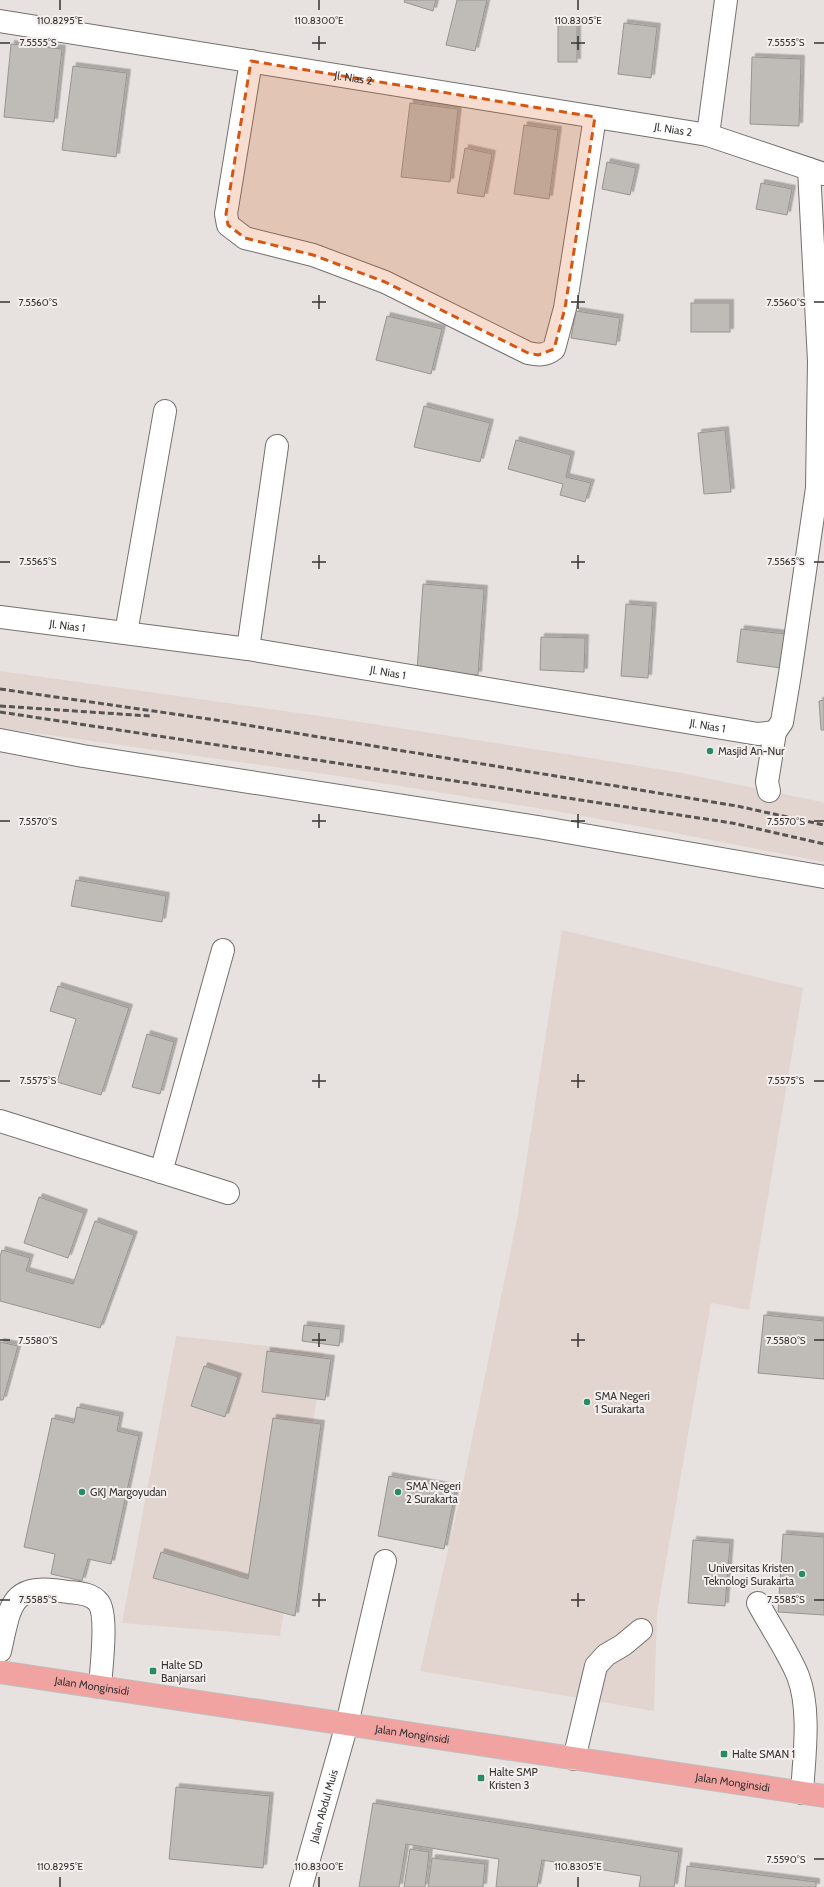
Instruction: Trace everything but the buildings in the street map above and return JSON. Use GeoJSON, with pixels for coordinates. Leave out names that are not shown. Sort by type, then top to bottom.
{"type":"FeatureCollection","features":[{"type":"Feature","properties":{"kind":"main road","name":"Jalan Monginsidi"},"geometry":{"type":"LineString","coordinates":[[0,1672],[824,1796]]}},
{"type":"Feature","properties":{"kind":"street"},"geometry":{"type":"LineString","coordinates":[[708,135],[726,0]]}},
{"type":"Feature","properties":{"kind":"street","name":"Jl. Nias 2"},"geometry":{"type":"LineString","coordinates":[[0,21],[708,135],[816,172]]}},
{"type":"Feature","properties":{"kind":"street"},"geometry":{"type":"LineString","coordinates":[[251,61],[226,214],[228,225],[245,238],[313,255],[385,282],[528,353],[538,355],[549,353],[554,349],[565,308],[595,117]]}},
{"type":"Feature","properties":{"kind":"street"},"geometry":{"type":"LineString","coordinates":[[769,791],[767,782],[775,732],[782,722],[820,490],[820,361],[816,172]]}},
{"type":"Feature","properties":{"kind":"street"},"geometry":{"type":"LineString","coordinates":[[126,633],[165,411]]}},
{"type":"Feature","properties":{"kind":"street"},"geometry":{"type":"LineString","coordinates":[[248,649],[277,446]]}},
{"type":"Feature","properties":{"kind":"street","name":"Jl. Nias 1"},"geometry":{"type":"LineString","coordinates":[[0,617],[248,649],[758,734],[775,732]]}},
{"type":"Feature","properties":{"kind":"street"},"geometry":{"type":"LineString","coordinates":[[0,740],[83,756],[530,826],[824,877]]}},
{"type":"Feature","properties":{"kind":"street"},"geometry":{"type":"LineString","coordinates":[[161,1172],[223,950]]}},
{"type":"Feature","properties":{"kind":"street"},"geometry":{"type":"LineString","coordinates":[[0,1121],[228,1193]]}},
{"type":"Feature","properties":{"kind":"street","name":"Jalan Abdul Muis"},"geometry":{"type":"LineString","coordinates":[[301,1887],[347,1724],[385,1561]]}},
{"type":"Feature","properties":{"kind":"street"},"geometry":{"type":"LineString","coordinates":[[0,1652],[12,1606],[18,1598],[26,1592],[35,1589],[47,1588],[90,1596],[99,1603],[103,1615],[100,1687]]}},
{"type":"Feature","properties":{"kind":"street"},"geometry":{"type":"LineString","coordinates":[[758,1603],[798,1676],[806,1720],[802,1793]]}},
{"type":"Feature","properties":{"kind":"street"},"geometry":{"type":"LineString","coordinates":[[574,1759],[596,1666],[606,1655],[623,1645],[641,1630]]}},
{"type":"Feature","properties":{"kind":"highlighted area"},"geometry":{"type":"Polygon","coordinates":[[[251,61],[595,117],[565,308],[554,349],[538,355],[528,353],[385,282],[313,255],[245,238],[228,225],[226,214],[251,61]]]}},
{"type":"Feature","properties":{"kind":"shaded area"},"geometry":{"type":"Polygon","coordinates":[[[0,671],[341,719],[572,755],[682,773],[822,802],[824,803],[824,862],[561,812],[331,775],[0,728],[0,671]]]}},
{"type":"Feature","properties":{"kind":"shaded area","name":"SMA Negeri 1 Surakarta"},"geometry":{"type":"Polygon","coordinates":[[[562,930],[803,988],[749,1310],[711,1303],[657,1613],[654,1711],[420,1671],[461,1493],[518,1214],[562,930]]]}},
{"type":"Feature","properties":{"kind":"shaded area"},"geometry":{"type":"Polygon","coordinates":[[[176,1336],[324,1352],[280,1636],[122,1623],[176,1336]]]}},
{"type":"Feature","properties":{"kind":"railway"},"geometry":{"type":"LineString","coordinates":[[0,689],[216,720],[737,806],[824,825]]}},
{"type":"Feature","properties":{"kind":"railway"},"geometry":{"type":"LineString","coordinates":[[0,706],[150,716]]}},
{"type":"Feature","properties":{"kind":"railway"},"geometry":{"type":"LineString","coordinates":[[0,712],[732,823],[824,844]]}},
{"type":"Feature","properties":{"kind":"place","name":"Masjid An-Nur"},"geometry":{"type":"Point","coordinates":[710,751]}},
{"type":"Feature","properties":{"kind":"place","name":"SMA Negeri 1 Surakarta"},"geometry":{"type":"Point","coordinates":[587,1402]}},
{"type":"Feature","properties":{"kind":"place","name":"GKJ Margoyudan"},"geometry":{"type":"Point","coordinates":[82,1492]}},
{"type":"Feature","properties":{"kind":"place","name":"SMA Negeri 2 Surakarta"},"geometry":{"type":"Point","coordinates":[398,1492]}},
{"type":"Feature","properties":{"kind":"place","name":"Universitas Kristen Teknologi Surakarta"},"geometry":{"type":"Point","coordinates":[802,1574]}},
{"type":"Feature","properties":{"kind":"place","name":"Halte SD Banjarsari"},"geometry":{"type":"Point","coordinates":[153,1671]}},
{"type":"Feature","properties":{"kind":"place","name":"Halte SMAN 1"},"geometry":{"type":"Point","coordinates":[724,1754]}},
{"type":"Feature","properties":{"kind":"place","name":"Halte SMP Kristen 3"},"geometry":{"type":"Point","coordinates":[481,1778]}}]}
